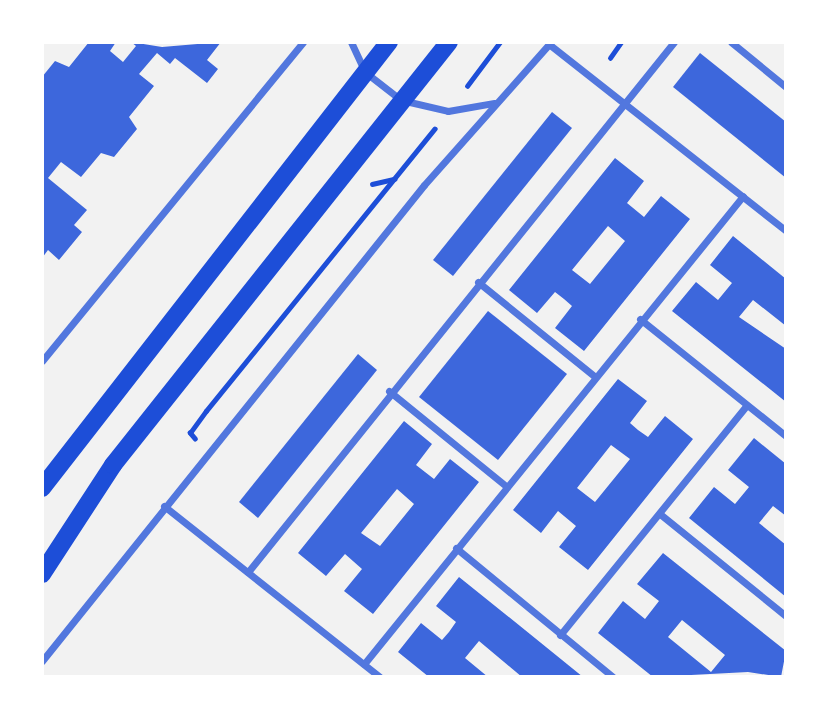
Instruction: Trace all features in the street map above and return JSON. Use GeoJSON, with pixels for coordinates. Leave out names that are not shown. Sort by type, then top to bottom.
{"type":"FeatureCollection","features":[{"type":"Feature","properties":{"kind":"main road"},"geometry":{"type":"LineString","coordinates":[[42,488],[389,42]]}},
{"type":"Feature","properties":{"kind":"main road"},"geometry":{"type":"LineString","coordinates":[[42,574],[113,465],[449,42]]}},
{"type":"Feature","properties":{"kind":"street"},"geometry":{"type":"LineString","coordinates":[[42,361],[303,42]]}},
{"type":"Feature","properties":{"kind":"street"},"geometry":{"type":"LineString","coordinates":[[351,42],[365,72],[401,100],[448,111],[498,102]]}},
{"type":"Feature","properties":{"kind":"street"},"geometry":{"type":"LineString","coordinates":[[248,572],[388,391],[674,42]]}},
{"type":"Feature","properties":{"kind":"street"},"geometry":{"type":"LineString","coordinates":[[731,42],[786,87]]}},
{"type":"Feature","properties":{"kind":"street"},"geometry":{"type":"LineString","coordinates":[[42,660],[164,506],[498,102],[550,43],[786,231]]}},
{"type":"Feature","properties":{"kind":"street"},"geometry":{"type":"LineString","coordinates":[[365,664],[640,319],[743,196]]}},
{"type":"Feature","properties":{"kind":"street"},"geometry":{"type":"LineString","coordinates":[[478,282],[594,376]]}},
{"type":"Feature","properties":{"kind":"street"},"geometry":{"type":"LineString","coordinates":[[640,319],[786,436]]}},
{"type":"Feature","properties":{"kind":"street"},"geometry":{"type":"LineString","coordinates":[[388,391],[507,487]]}},
{"type":"Feature","properties":{"kind":"street"},"geometry":{"type":"LineString","coordinates":[[560,635],[747,405]]}},
{"type":"Feature","properties":{"kind":"street"},"geometry":{"type":"LineString","coordinates":[[164,506],[380,677]]}},
{"type":"Feature","properties":{"kind":"street"},"geometry":{"type":"LineString","coordinates":[[660,514],[786,615]]}},
{"type":"Feature","properties":{"kind":"street"},"geometry":{"type":"LineString","coordinates":[[456,548],[613,677]]}},
{"type":"Feature","properties":{"kind":"path"},"geometry":{"type":"LineString","coordinates":[[610,58],[621,42]]}},
{"type":"Feature","properties":{"kind":"path"},"geometry":{"type":"LineString","coordinates":[[366,186],[405,179]]}},
{"type":"Feature","properties":{"kind":"building"},"geometry":{"type":"Polygon","coordinates":[[[89,42],[116,42],[110,51],[123,62],[136,46],[131,42],[162,47],[221,42],[207,60],[218,69],[207,83],[175,58],[170,64],[157,53],[139,74],[154,86],[129,117],[137,129],[114,157],[101,153],[81,177],[61,162],[48,178],[87,210],[74,225],[82,232],[59,260],[48,250],[42,258],[42,77],[55,61],[69,67],[89,42]]]}},
{"type":"Feature","properties":{"kind":"building"},"geometry":{"type":"Polygon","coordinates":[[[700,53],[786,122],[786,178],[673,87],[700,53]]]}},
{"type":"Feature","properties":{"kind":"building"},"geometry":{"type":"Polygon","coordinates":[[[552,112],[572,128],[453,276],[433,260],[552,112]]]}},
{"type":"Feature","properties":{"kind":"building"},"geometry":{"type":"Polygon","coordinates":[[[615,158],[644,181],[627,203],[644,217],[661,196],[690,219],[584,351],[555,328],[572,306],[564,299],[555,292],[537,313],[509,290],[615,158]],[[608,226],[572,270],[590,284],[625,241],[608,226]]]}},
{"type":"Feature","properties":{"kind":"building"},"geometry":{"type":"Polygon","coordinates":[[[733,236],[786,279],[786,326],[753,300],[739,317],[786,349],[786,402],[672,311],[696,282],[718,300],[732,283],[710,265],[733,236]]]}},
{"type":"Feature","properties":{"kind":"building"},"geometry":{"type":"Polygon","coordinates":[[[488,311],[567,374],[498,460],[419,397],[488,311]]]}},
{"type":"Feature","properties":{"kind":"building"},"geometry":{"type":"Polygon","coordinates":[[[358,354],[377,370],[258,518],[239,502],[358,354]]]}},
{"type":"Feature","properties":{"kind":"building"},"geometry":{"type":"Polygon","coordinates":[[[618,379],[647,401],[630,423],[638,430],[648,437],[665,416],[693,439],[588,570],[559,547],[576,526],[558,511],[541,533],[513,510],[618,379]],[[611,445],[577,488],[595,502],[630,459],[611,445]]]}},
{"type":"Feature","properties":{"kind":"building"},"geometry":{"type":"Polygon","coordinates":[[[404,421],[432,444],[416,465],[434,479],[450,459],[479,482],[373,614],[344,591],[362,569],[345,554],[326,576],[298,553],[404,421]],[[397,489],[361,533],[380,546],[414,504],[397,489]]]}},
{"type":"Feature","properties":{"kind":"building"},"geometry":{"type":"Polygon","coordinates":[[[754,438],[786,464],[786,516],[773,506],[759,523],[786,545],[786,597],[689,518],[714,487],[735,504],[749,487],[728,470],[754,438]]]}},
{"type":"Feature","properties":{"kind":"building"},"geometry":{"type":"Polygon","coordinates":[[[663,553],[786,651],[781,677],[748,672],[653,677],[598,633],[623,601],[645,619],[659,601],[637,584],[663,553]],[[682,620],[668,637],[711,672],[725,655],[682,620]]]}},
{"type":"Feature","properties":{"kind":"building"},"geometry":{"type":"Polygon","coordinates":[[[459,577],[583,677],[522,677],[479,641],[465,658],[488,677],[429,677],[398,652],[421,623],[442,640],[449,632],[456,622],[436,606],[459,577]]]}}]}
